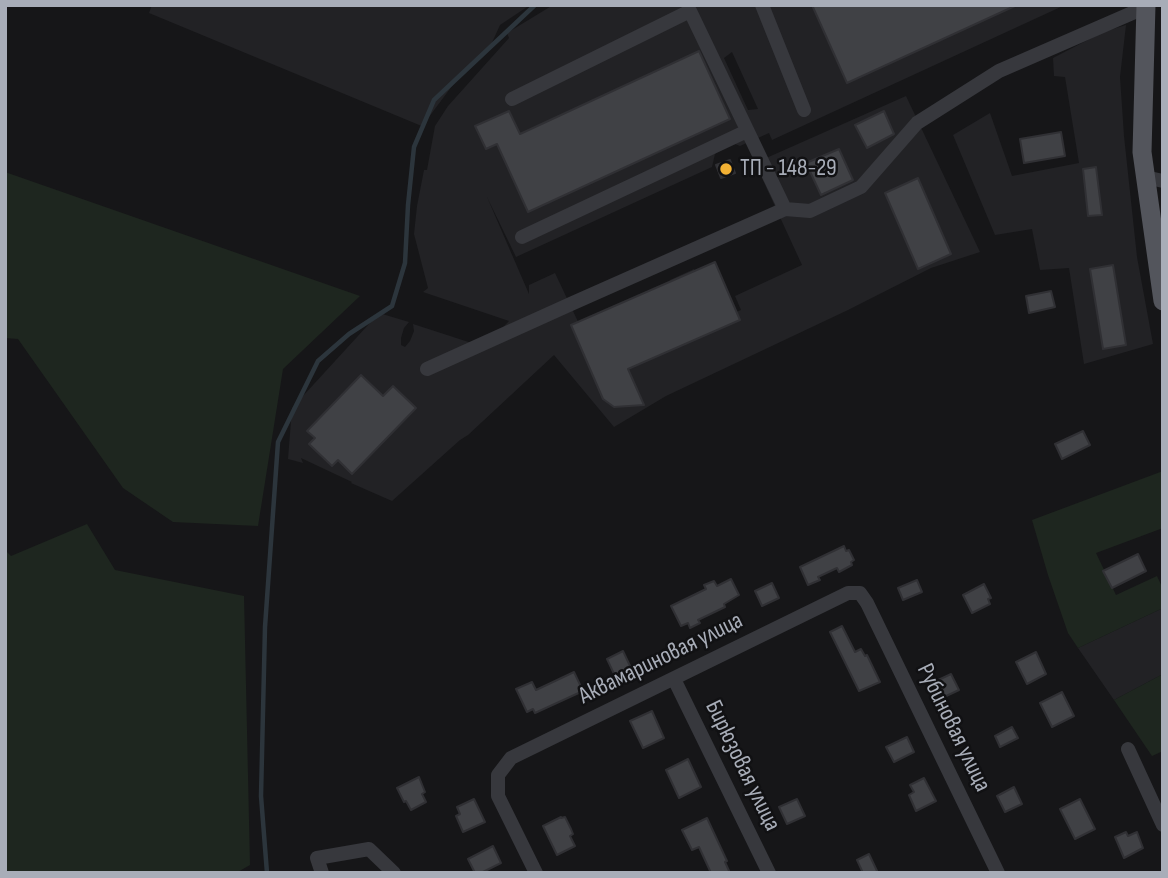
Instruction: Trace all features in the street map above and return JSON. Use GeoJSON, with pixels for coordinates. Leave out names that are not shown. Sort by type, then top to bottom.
{"type":"FeatureCollection","features":[{"type":"Feature","properties":{"kind":"main road"},"geometry":{"type":"LineString","coordinates":[[1146,6],[1142,152],[1154,179],[1163,301]]}},
{"type":"Feature","properties":{"kind":"street"},"geometry":{"type":"LineString","coordinates":[[762,5],[804,110]]}},
{"type":"Feature","properties":{"kind":"street"},"geometry":{"type":"LineString","coordinates":[[428,369],[785,209],[810,211],[861,187],[918,123],[999,71],[1146,6]]}},
{"type":"Feature","properties":{"kind":"street"},"geometry":{"type":"LineString","coordinates":[[512,99],[691,11],[785,209]]}},
{"type":"Feature","properties":{"kind":"street"},"geometry":{"type":"LineString","coordinates":[[522,237],[747,131]]}},
{"type":"Feature","properties":{"kind":"street","name":"Аквамариновая улица"},"geometry":{"type":"LineString","coordinates":[[536,873],[498,796],[498,775],[511,758],[848,593],[860,593],[867,603]]}},
{"type":"Feature","properties":{"kind":"street","name":"Рубиновая улица"},"geometry":{"type":"LineString","coordinates":[[867,603],[998,873]]}},
{"type":"Feature","properties":{"kind":"street","name":"Бирюзовая улица"},"geometry":{"type":"LineString","coordinates":[[674,678],[769,873]]}},
{"type":"Feature","properties":{"kind":"street"},"geometry":{"type":"LineString","coordinates":[[1128,749],[1163,825]]}},
{"type":"Feature","properties":{"kind":"street"},"geometry":{"type":"LineString","coordinates":[[320,866],[369,849],[394,873]]}},
{"type":"Feature","properties":{"kind":"shaded area"},"geometry":{"type":"Polygon","coordinates":[[[152,5],[530,5],[500,25],[490,47],[455,82],[424,127],[149,13],[152,5]]]}},
{"type":"Feature","properties":{"kind":"shaded area"},"geometry":{"type":"Polygon","coordinates":[[[553,5],[1065,5],[772,140],[769,133],[740,146],[735,144],[718,150],[712,167],[516,257],[487,197],[529,294],[529,285],[555,273],[590,347],[682,306],[670,280],[694,269],[719,320],[741,310],[735,296],[802,265],[755,163],[906,96],[980,252],[931,268],[666,396],[614,427],[554,355],[392,501],[301,458],[303,463],[288,459],[292,408],[379,313],[409,322],[401,338],[401,345],[405,347],[414,331],[413,324],[484,347],[509,321],[423,292],[428,288],[414,234],[424,170],[427,170],[435,126],[448,106],[509,38],[507,33],[553,5]],[[732,52],[724,58],[748,110],[758,109],[732,52]]]}},
{"type":"Feature","properties":{"kind":"shaded area"},"geometry":{"type":"Polygon","coordinates":[[[1126,25],[1120,77],[1124,136],[1137,257],[1153,344],[1084,364],[1069,268],[1040,270],[1032,229],[995,235],[953,135],[990,113],[1012,176],[1079,163],[1065,77],[1054,76],[1053,58],[1103,32],[1126,25]]]}},
{"type":"Feature","properties":{"kind":"shaded area"},"geometry":{"type":"Polygon","coordinates":[[[5,172],[360,296],[283,369],[258,526],[173,522],[123,488],[18,339],[5,338],[5,172]]]}},
{"type":"Feature","properties":{"kind":"shaded area"},"geometry":{"type":"Polygon","coordinates":[[[1163,471],[1163,528],[1096,553],[1116,595],[1157,576],[1163,589],[1163,608],[1078,648],[1068,633],[1032,520],[1163,471]]]}},
{"type":"Feature","properties":{"kind":"shaded area"},"geometry":{"type":"Polygon","coordinates":[[[87,524],[115,570],[244,596],[250,865],[236,873],[5,873],[5,550],[11,556],[87,524]]]}},
{"type":"Feature","properties":{"kind":"shaded area"},"geometry":{"type":"Polygon","coordinates":[[[1163,608],[1163,674],[1114,700],[1078,648],[1163,608]]]}},
{"type":"Feature","properties":{"kind":"shaded area"},"geometry":{"type":"Polygon","coordinates":[[[1163,674],[1163,751],[1152,756],[1114,700],[1163,674]]]}},
{"type":"Feature","properties":{"kind":"building"},"geometry":{"type":"Polygon","coordinates":[[[812,5],[1017,5],[847,83],[812,5]]]}},
{"type":"Feature","properties":{"kind":"building"},"geometry":{"type":"Polygon","coordinates":[[[699,51],[730,119],[528,212],[497,144],[486,149],[475,126],[509,111],[520,134],[699,51]]]}},
{"type":"Feature","properties":{"kind":"building"},"geometry":{"type":"Polygon","coordinates":[[[884,111],[894,134],[867,148],[855,125],[884,111]]]}},
{"type":"Feature","properties":{"kind":"building"},"geometry":{"type":"Polygon","coordinates":[[[1061,132],[1065,156],[1024,163],[1020,139],[1061,132]]]}},
{"type":"Feature","properties":{"kind":"building"},"geometry":{"type":"Polygon","coordinates":[[[839,149],[853,180],[821,195],[806,163],[839,149]]]}},
{"type":"Feature","properties":{"kind":"building","name":"ТП - 148-29"},"geometry":{"type":"Polygon","coordinates":[[[730,160],[735,173],[721,178],[716,165],[730,160]]]}},
{"type":"Feature","properties":{"kind":"building"},"geometry":{"type":"Polygon","coordinates":[[[1096,167],[1102,215],[1088,216],[1083,169],[1096,167]]]}},
{"type":"Feature","properties":{"kind":"building"},"geometry":{"type":"Polygon","coordinates":[[[918,178],[951,254],[918,269],[885,193],[918,178]]]}},
{"type":"Feature","properties":{"kind":"building"},"geometry":{"type":"Polygon","coordinates":[[[715,262],[740,320],[628,369],[644,405],[614,407],[603,399],[571,325],[715,262]]]}},
{"type":"Feature","properties":{"kind":"building"},"geometry":{"type":"Polygon","coordinates":[[[1113,265],[1126,345],[1103,349],[1090,269],[1113,265]]]}},
{"type":"Feature","properties":{"kind":"building"},"geometry":{"type":"Polygon","coordinates":[[[1051,291],[1055,307],[1029,313],[1026,296],[1051,291]]]}},
{"type":"Feature","properties":{"kind":"building"},"geometry":{"type":"Polygon","coordinates":[[[361,375],[383,396],[393,386],[416,408],[352,474],[338,460],[332,466],[309,444],[315,438],[307,431],[361,375]]]}},
{"type":"Feature","properties":{"kind":"building"},"geometry":{"type":"Polygon","coordinates":[[[1083,431],[1090,445],[1062,459],[1055,444],[1083,431]]]}},
{"type":"Feature","properties":{"kind":"building"},"geometry":{"type":"Polygon","coordinates":[[[844,546],[854,560],[852,565],[839,572],[837,568],[808,585],[800,567],[844,546]]]}},
{"type":"Feature","properties":{"kind":"building"},"geometry":{"type":"Polygon","coordinates":[[[1138,554],[1146,571],[1112,588],[1103,571],[1138,554]]]}},
{"type":"Feature","properties":{"kind":"building"},"geometry":{"type":"Polygon","coordinates":[[[731,579],[739,595],[724,604],[725,607],[698,620],[700,623],[690,628],[688,623],[681,626],[671,606],[706,589],[704,585],[714,581],[717,586],[731,579]]]}},
{"type":"Feature","properties":{"kind":"building"},"geometry":{"type":"Polygon","coordinates":[[[917,580],[922,592],[903,600],[898,588],[917,580]]]}},
{"type":"Feature","properties":{"kind":"building"},"geometry":{"type":"Polygon","coordinates":[[[772,583],[779,598],[762,606],[755,591],[772,583]]]}},
{"type":"Feature","properties":{"kind":"building"},"geometry":{"type":"Polygon","coordinates":[[[984,584],[991,598],[988,599],[990,604],[972,613],[963,595],[984,584]]]}},
{"type":"Feature","properties":{"kind":"building"},"geometry":{"type":"Polygon","coordinates":[[[842,626],[855,652],[861,649],[865,656],[867,655],[880,682],[859,691],[830,632],[842,626]]]}},
{"type":"Feature","properties":{"kind":"building"},"geometry":{"type":"Polygon","coordinates":[[[623,651],[631,668],[615,676],[607,659],[623,651]]]}},
{"type":"Feature","properties":{"kind":"building"},"geometry":{"type":"Polygon","coordinates":[[[1036,652],[1046,674],[1027,684],[1016,662],[1036,652]]]}},
{"type":"Feature","properties":{"kind":"building"},"geometry":{"type":"Polygon","coordinates":[[[574,672],[583,691],[535,713],[533,709],[527,712],[516,689],[532,682],[536,690],[574,672]]]}},
{"type":"Feature","properties":{"kind":"building"},"geometry":{"type":"Polygon","coordinates":[[[951,674],[959,690],[942,698],[934,682],[951,674]]]}},
{"type":"Feature","properties":{"kind":"building"},"geometry":{"type":"Polygon","coordinates":[[[1062,692],[1074,716],[1052,727],[1040,703],[1062,692]]]}},
{"type":"Feature","properties":{"kind":"building"},"geometry":{"type":"Polygon","coordinates":[[[652,711],[664,738],[643,748],[630,721],[652,711]]]}},
{"type":"Feature","properties":{"kind":"building"},"geometry":{"type":"Polygon","coordinates":[[[1012,727],[1018,738],[1000,747],[995,736],[1012,727]]]}},
{"type":"Feature","properties":{"kind":"building"},"geometry":{"type":"Polygon","coordinates":[[[907,737],[914,752],[894,762],[886,747],[907,737]]]}},
{"type":"Feature","properties":{"kind":"building"},"geometry":{"type":"Polygon","coordinates":[[[688,759],[701,787],[679,798],[666,770],[688,759]]]}},
{"type":"Feature","properties":{"kind":"building"},"geometry":{"type":"Polygon","coordinates":[[[419,777],[426,802],[411,810],[397,788],[419,777]]]}},
{"type":"Feature","properties":{"kind":"building"},"geometry":{"type":"Polygon","coordinates":[[[924,778],[936,801],[916,811],[909,795],[914,792],[910,785],[924,778]]]}},
{"type":"Feature","properties":{"kind":"building"},"geometry":{"type":"Polygon","coordinates":[[[1014,787],[1022,804],[1005,812],[997,796],[1014,787]]]}},
{"type":"Feature","properties":{"kind":"building"},"geometry":{"type":"Polygon","coordinates":[[[474,799],[485,822],[463,832],[456,816],[460,814],[457,807],[474,799]]]}},
{"type":"Feature","properties":{"kind":"building"},"geometry":{"type":"Polygon","coordinates":[[[797,799],[805,816],[787,824],[779,807],[797,799]]]}},
{"type":"Feature","properties":{"kind":"building"},"geometry":{"type":"Polygon","coordinates":[[[1080,799],[1095,829],[1075,839],[1060,809],[1080,799]]]}},
{"type":"Feature","properties":{"kind":"building"},"geometry":{"type":"Polygon","coordinates":[[[565,817],[571,829],[573,834],[570,836],[575,846],[557,855],[543,826],[565,817]]]}},
{"type":"Feature","properties":{"kind":"building"},"geometry":{"type":"Polygon","coordinates":[[[707,818],[730,873],[711,873],[699,847],[692,850],[682,830],[707,818]]]}},
{"type":"Feature","properties":{"kind":"building"},"geometry":{"type":"Polygon","coordinates":[[[1126,832],[1128,836],[1137,832],[1143,848],[1124,858],[1115,837],[1126,832]]]}},
{"type":"Feature","properties":{"kind":"building"},"geometry":{"type":"Polygon","coordinates":[[[493,846],[501,863],[481,873],[475,873],[468,859],[493,846]]]}},
{"type":"Feature","properties":{"kind":"building"},"geometry":{"type":"Polygon","coordinates":[[[869,854],[878,873],[863,873],[857,860],[869,854]]]}},
{"type":"Feature","properties":{"kind":"waterway"},"geometry":{"type":"LineString","coordinates":[[267,873],[261,796],[265,627],[278,442],[318,361],[349,334],[392,306],[405,263],[414,147],[434,100],[535,5]]}},
{"type":"Feature","properties":{"kind":"place","name":"ТП - 148-29"},"geometry":{"type":"Point","coordinates":[726,169]}}]}
